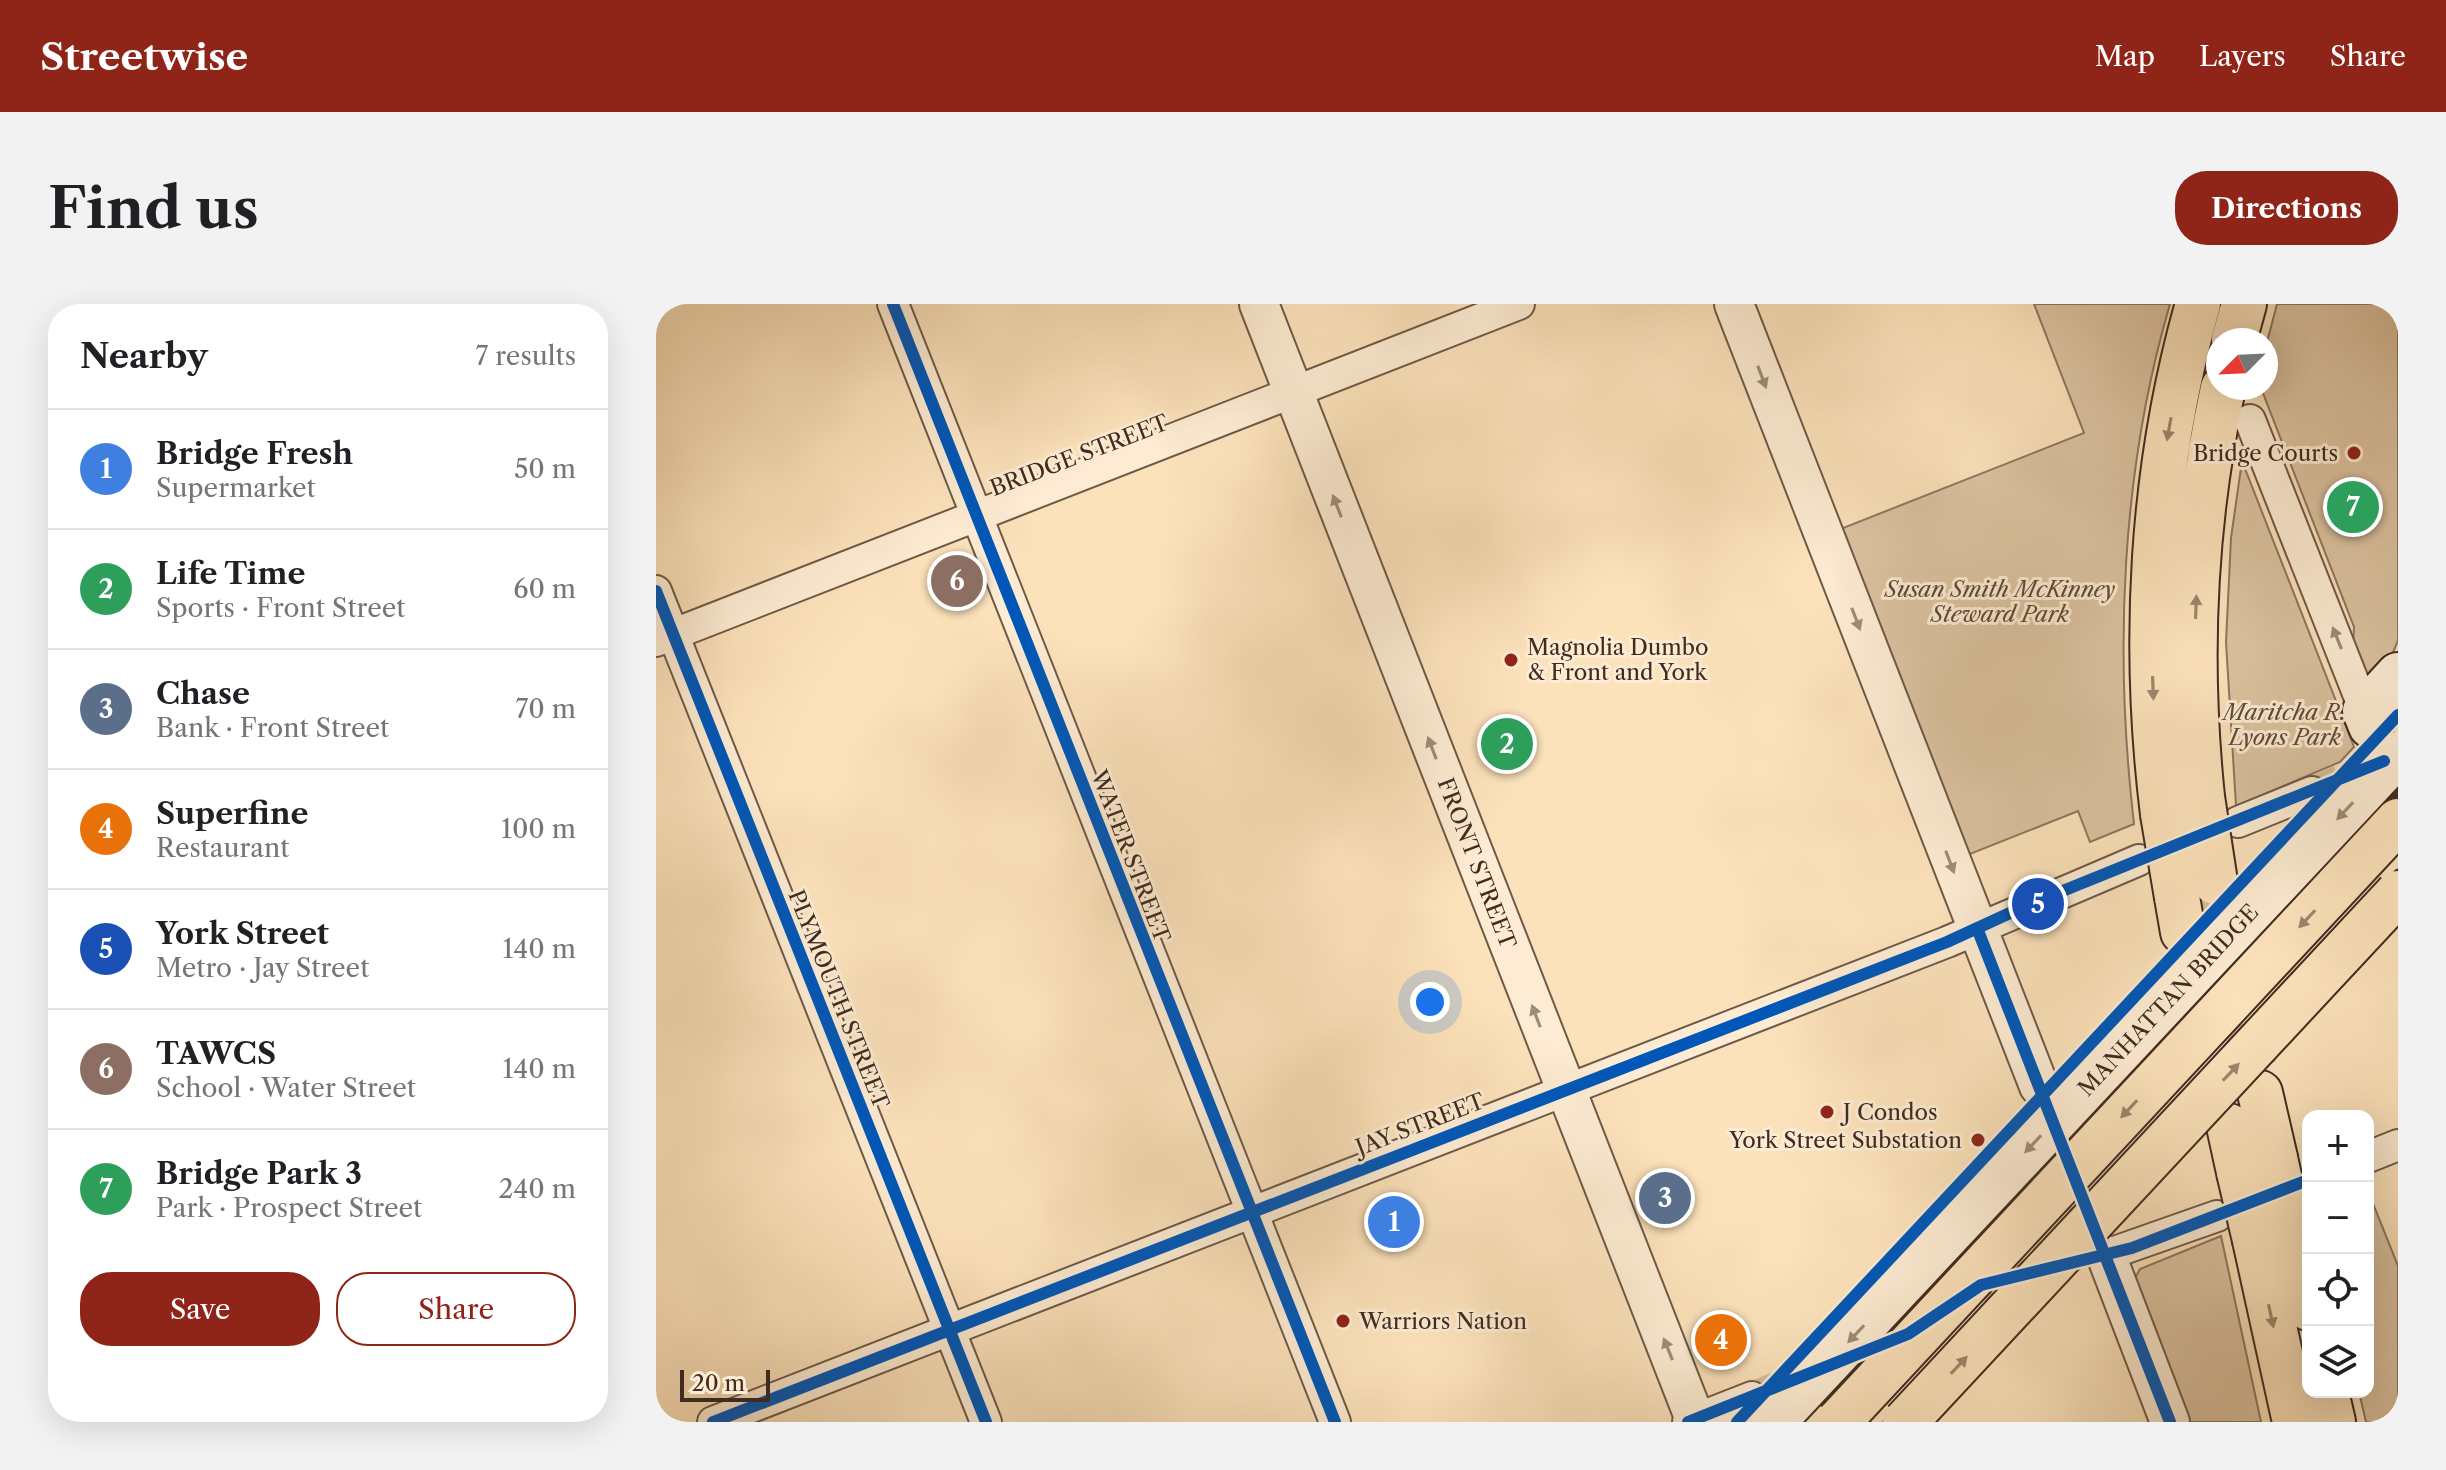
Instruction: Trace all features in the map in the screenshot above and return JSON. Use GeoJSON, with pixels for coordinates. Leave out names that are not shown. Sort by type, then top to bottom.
{"type":"FeatureCollection","features":[{"type":"Feature","properties":{"kind":"main road"},"geometry":{"type":"LineString","coordinates":[[2198,304],[2184,353],[2164,461],[2154,582],[2154,717],[2182,805],[2198,901]]}},
{"type":"Feature","properties":{"kind":"main road"},"geometry":{"type":"LineString","coordinates":[[2182,805],[2195,648],[2200,537],[2229,413]]}},
{"type":"Feature","properties":{"kind":"main road"},"geometry":{"type":"LineString","coordinates":[[2378,730],[2398,675]]}},
{"type":"Feature","properties":{"kind":"main road","name":"MANHATTAN BRIDGE"},"geometry":{"type":"LineString","coordinates":[[1762,1409],[2378,730]]}},
{"type":"Feature","properties":{"kind":"main road"},"geometry":{"type":"LineString","coordinates":[[1838,1422],[2398,821]]}},
{"type":"Feature","properties":{"kind":"main road"},"geometry":{"type":"LineString","coordinates":[[1905,1422],[2398,893]]}},
{"type":"Feature","properties":{"kind":"main road"},"geometry":{"type":"LineString","coordinates":[[2260,1093],[2257,1165],[2272,1234],[2295,1422]]}},
{"type":"Feature","properties":{"kind":"main road"},"geometry":{"type":"LineString","coordinates":[[2229,1126],[2257,1165]]}},
{"type":"Feature","properties":{"kind":"main road"},"geometry":{"type":"LineString","coordinates":[[2272,1234],[2302,1296]]}},
{"type":"Feature","properties":{"kind":"main road"},"geometry":{"type":"LineString","coordinates":[[2327,1398],[2333,1422]]}},
{"type":"Feature","properties":{"kind":"street","name":"WATER STREET"},"geometry":{"type":"LineString","coordinates":[[893,304],[1335,1422]]}},
{"type":"Feature","properties":{"kind":"street","name":"FRONT STREET"},"geometry":{"type":"LineString","coordinates":[[1259,304],[1693,1421]]}},
{"type":"Feature","properties":{"kind":"street","name":"BRIDGE STREET"},"geometry":{"type":"LineString","coordinates":[[664,638],[1519,304]]}},
{"type":"Feature","properties":{"kind":"street"},"geometry":{"type":"LineString","coordinates":[[1734,304],[2039,1086]]}},
{"type":"Feature","properties":{"kind":"street"},"geometry":{"type":"LineString","coordinates":[[2229,413],[2378,730]]}},
{"type":"Feature","properties":{"kind":"street","name":"PLYMOUTH STREET"},"geometry":{"type":"LineString","coordinates":[[656,591],[664,638],[986,1422]]}},
{"type":"Feature","properties":{"kind":"street"},"geometry":{"type":"LineString","coordinates":[[2238,822],[2312,792]]}},
{"type":"Feature","properties":{"kind":"street","name":"JAY STREET"},"geometry":{"type":"LineString","coordinates":[[713,1422],[1977,928],[2139,860]]}},
{"type":"Feature","properties":{"kind":"street"},"geometry":{"type":"LineString","coordinates":[[2374,1155],[2398,1145]]}},
{"type":"Feature","properties":{"kind":"street"},"geometry":{"type":"LineString","coordinates":[[2170,1422],[2106,1255],[2217,1216]]}},
{"type":"Feature","properties":{"kind":"street"},"geometry":{"type":"LineString","coordinates":[[1693,1421],[1762,1409]]}},
{"type":"Feature","properties":{"kind":"green space","name":"Susan Smith McKinney Steward Park"},"geometry":{"type":"Polygon","coordinates":[[[2034,304],[2170,304],[2141,432],[2126,562],[2124,694],[2134,824],[2090,842],[2078,811],[1965,856],[1838,530],[2084,433],[2034,304]]]}},
{"type":"Feature","properties":{"kind":"green space","name":"Bridge Courts"},"geometry":{"type":"Polygon","coordinates":[[[2277,304],[2398,304],[2398,640],[2392,655],[2369,681],[2353,647],[2354,627],[2266,400],[2278,400],[2278,328],[2271,328],[2277,304]]]}},
{"type":"Feature","properties":{"kind":"green space","name":"Maritcha R. Lyons Park"},"geometry":{"type":"Polygon","coordinates":[[[2242,461],[2354,747],[2340,762],[2236,806],[2226,642],[2231,538],[2242,461]]]}},
{"type":"Feature","properties":{"kind":"green space"},"geometry":{"type":"Polygon","coordinates":[[[2374,1206],[2398,1266],[2398,1422],[2366,1422],[2360,1398],[2374,1398],[2374,1206]]]}},
{"type":"Feature","properties":{"kind":"green space"},"geometry":{"type":"Polygon","coordinates":[[[2221,1236],[2261,1422],[2186,1422],[2133,1282],[2140,1269],[2221,1236]]]}},
{"type":"Feature","properties":{"kind":"tunnel"},"geometry":{"type":"LineString","coordinates":[[2312,792],[2379,763]]}},
{"type":"Feature","properties":{"kind":"tunnel"},"geometry":{"type":"LineString","coordinates":[[2218,894],[2258,1083]]}},
{"type":"Feature","properties":{"kind":"tunnel"},"geometry":{"type":"LineString","coordinates":[[2043,1096],[2103,1248]]}},
{"type":"Feature","properties":{"kind":"tunnel"},"geometry":{"type":"LineString","coordinates":[[1963,1297],[1981,1285],[2049,1268]]}},
{"type":"Feature","properties":{"kind":"tunnel"},"geometry":{"type":"LineString","coordinates":[[1752,1397],[1916,1328]]}},
{"type":"Feature","properties":{"kind":"railway"},"geometry":{"type":"LineString","coordinates":[[1790,1422],[2398,772]]}},
{"type":"Feature","properties":{"kind":"railway"},"geometry":{"type":"LineString","coordinates":[[1954,1265],[2398,793]]}},
{"type":"Feature","properties":{"kind":"railway"},"geometry":{"type":"LineString","coordinates":[[1864,1422],[2398,848]]}},
{"type":"Feature","properties":{"kind":"railway"},"geometry":{"type":"LineString","coordinates":[[1887,1422],[2398,873]]}},
{"type":"Feature","properties":{"kind":"cycle path"},"geometry":{"type":"LineString","coordinates":[[893,304],[1335,1422]]}},
{"type":"Feature","properties":{"kind":"cycle path"},"geometry":{"type":"LineString","coordinates":[[656,591],[986,1422]]}},
{"type":"Feature","properties":{"kind":"cycle path"},"geometry":{"type":"LineString","coordinates":[[1737,1422],[2398,715]]}},
{"type":"Feature","properties":{"kind":"cycle path"},"geometry":{"type":"LineString","coordinates":[[713,1422],[1947,942],[2023,907],[2384,761]]}},
{"type":"Feature","properties":{"kind":"cycle path"},"geometry":{"type":"LineString","coordinates":[[1977,928],[2170,1422]]}},
{"type":"Feature","properties":{"kind":"cycle path"},"geometry":{"type":"LineString","coordinates":[[1688,1422],[1908,1334],[1981,1285],[2132,1248],[2303,1182]]}},
{"type":"Feature","properties":{"kind":"place","name":"Bridge Courts"},"geometry":{"type":"Point","coordinates":[2354,453]}},
{"type":"Feature","properties":{"kind":"place","name":"Bridge Park 3"},"geometry":{"type":"Point","coordinates":[2353,507]}},
{"type":"Feature","properties":{"kind":"place","name":"TAWCS"},"geometry":{"type":"Point","coordinates":[957,581]}},
{"type":"Feature","properties":{"kind":"place","name":"Magnolia Dumbo & Front and York"},"geometry":{"type":"Point","coordinates":[1511,660]}},
{"type":"Feature","properties":{"kind":"place","name":"Life Time"},"geometry":{"type":"Point","coordinates":[1507,744]}},
{"type":"Feature","properties":{"kind":"place","name":"York Street"},"geometry":{"type":"Point","coordinates":[2038,904]}},
{"type":"Feature","properties":{"kind":"place","name":"J Condos"},"geometry":{"type":"Point","coordinates":[1827,1112]}},
{"type":"Feature","properties":{"kind":"place","name":"York Street Substation"},"geometry":{"type":"Point","coordinates":[1978,1140]}},
{"type":"Feature","properties":{"kind":"place","name":"Chase"},"geometry":{"type":"Point","coordinates":[1665,1198]}},
{"type":"Feature","properties":{"kind":"place","name":"Bridge Fresh"},"geometry":{"type":"Point","coordinates":[1394,1222]}},
{"type":"Feature","properties":{"kind":"place","name":"Warriors Nation"},"geometry":{"type":"Point","coordinates":[1343,1321]}},
{"type":"Feature","properties":{"kind":"place","name":"Superfine"},"geometry":{"type":"Point","coordinates":[1721,1340]}}]}
